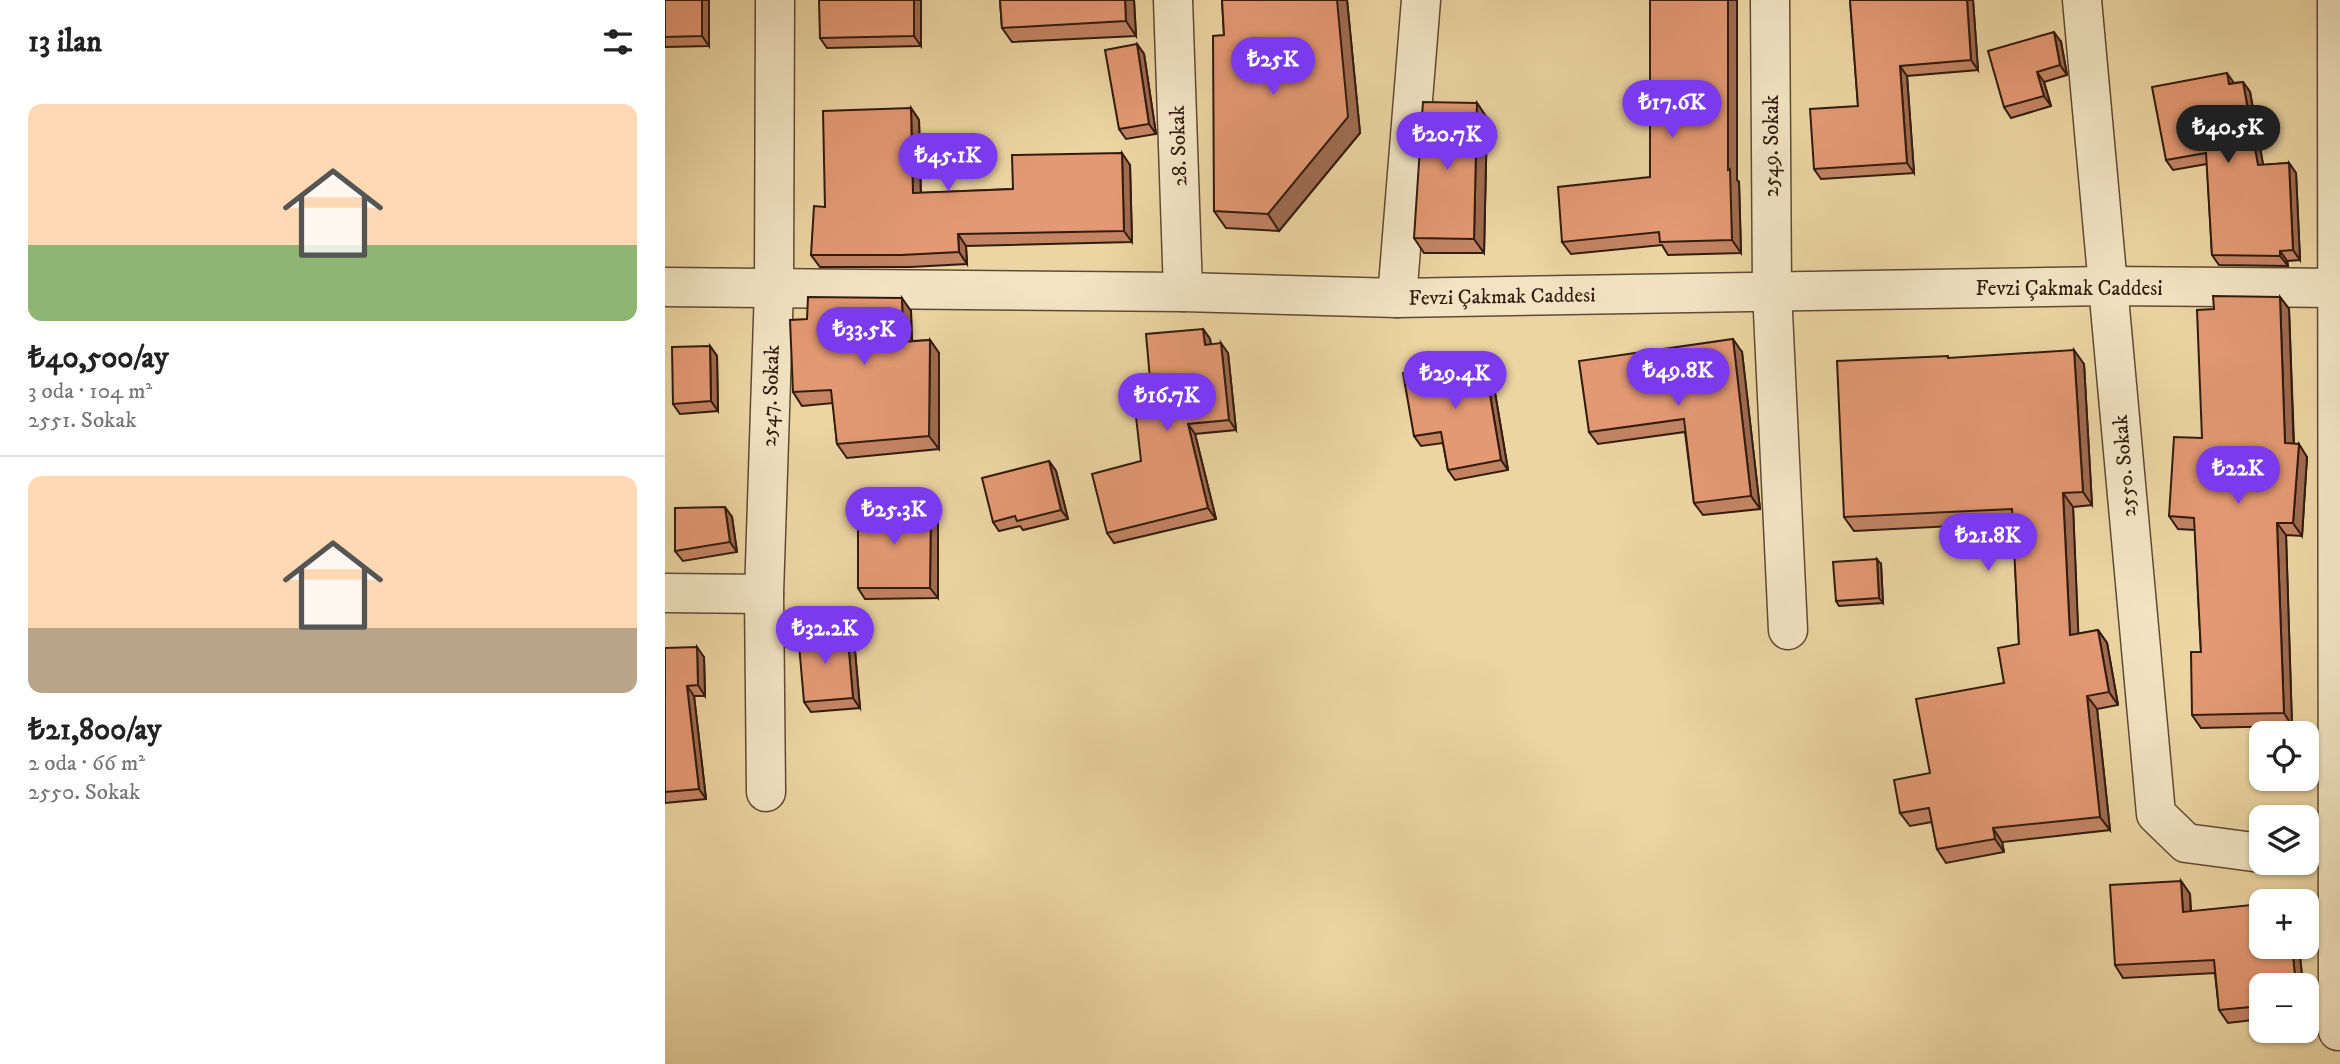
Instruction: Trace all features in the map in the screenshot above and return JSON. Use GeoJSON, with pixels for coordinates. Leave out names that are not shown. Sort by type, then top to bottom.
{"type":"FeatureCollection","features":[{"type":"Feature","properties":{"kind":"street","name":"2547. Sokak"},"geometry":{"type":"LineString","coordinates":[[765,792],[764,594],[774,288],[775,0]]}},
{"type":"Feature","properties":{"kind":"street","name":"28. Sokak"},"geometry":{"type":"LineString","coordinates":[[1173,0],[1183,292]]}},
{"type":"Feature","properties":{"kind":"street"},"geometry":{"type":"LineString","coordinates":[[1397,298],[1421,0]]}},
{"type":"Feature","properties":{"kind":"street","name":"2549. Sokak"},"geometry":{"type":"LineString","coordinates":[[1770,0],[1772,291],[1788,631]]}},
{"type":"Feature","properties":{"kind":"street","name":"2550. Sokak"},"geometry":{"type":"LineString","coordinates":[[2082,0],[2156,814],[2186,844],[2249,852]]}},
{"type":"Feature","properties":{"kind":"street"},"geometry":{"type":"LineString","coordinates":[[2337,0],[2339,288],[2322,861],[2337,1031]]}},
{"type":"Feature","properties":{"kind":"street","name":"Fevzi Çakmak Caddesi"},"geometry":{"type":"LineString","coordinates":[[665,288],[1183,292],[1397,298],[2108,286],[2339,288]]}},
{"type":"Feature","properties":{"kind":"street"},"geometry":{"type":"LineString","coordinates":[[665,593],[764,594]]}},
{"type":"Feature","properties":{"kind":"building"},"geometry":{"type":"Polygon","coordinates":[[[665,0],[702,0],[702,36],[665,37],[665,0]]]}},
{"type":"Feature","properties":{"kind":"building"},"geometry":{"type":"Polygon","coordinates":[[[819,0],[914,0],[914,36],[820,38],[819,0]]]}},
{"type":"Feature","properties":{"kind":"building"},"geometry":{"type":"Polygon","coordinates":[[[1000,0],[1125,0],[1126,21],[1002,28],[1000,0]]]}},
{"type":"Feature","properties":{"kind":"building"},"geometry":{"type":"Polygon","coordinates":[[[1222,0],[1337,0],[1348,117],[1268,214],[1214,211],[1213,36],[1224,35],[1222,0]]]}},
{"type":"Feature","properties":{"kind":"building"},"geometry":{"type":"Polygon","coordinates":[[[1650,0],[1728,0],[1728,170],[1730,169],[1732,240],[1660,242],[1659,232],[1562,242],[1558,187],[1650,177],[1650,0]]]}},
{"type":"Feature","properties":{"kind":"building"},"geometry":{"type":"Polygon","coordinates":[[[1850,0],[1967,0],[1971,60],[1900,66],[1907,163],[1814,169],[1810,109],[1858,106],[1850,0]]]}},
{"type":"Feature","properties":{"kind":"building"},"geometry":{"type":"Polygon","coordinates":[[[2054,32],[2060,65],[2037,72],[2044,96],[2004,107],[1988,51],[2054,32]]]}},
{"type":"Feature","properties":{"kind":"building"},"geometry":{"type":"Polygon","coordinates":[[[1137,44],[1149,124],[1119,129],[1105,50],[1137,44]]]}},
{"type":"Feature","properties":{"kind":"building"},"geometry":{"type":"Polygon","coordinates":[[[2227,73],[2229,84],[2243,82],[2258,165],[2289,163],[2293,250],[2280,251],[2280,256],[2212,255],[2206,153],[2166,160],[2152,87],[2227,73]]]}},
{"type":"Feature","properties":{"kind":"building"},"geometry":{"type":"Polygon","coordinates":[[[1423,102],[1477,103],[1474,239],[1414,238],[1423,102]]]}},
{"type":"Feature","properties":{"kind":"building"},"geometry":{"type":"Polygon","coordinates":[[[911,108],[913,193],[1013,189],[1012,155],[1122,153],[1124,231],[958,234],[959,252],[811,255],[814,206],[825,207],[823,111],[911,108]]]}},
{"type":"Feature","properties":{"kind":"building"},"geometry":{"type":"Polygon","coordinates":[[[2213,296],[2280,297],[2285,443],[2299,444],[2293,523],[2277,523],[2284,713],[2192,715],[2191,652],[2201,652],[2194,518],[2169,516],[2174,437],[2202,438],[2197,310],[2214,309],[2213,296]]]}},
{"type":"Feature","properties":{"kind":"building"},"geometry":{"type":"Polygon","coordinates":[[[808,297],[902,298],[903,342],[930,340],[929,436],[837,444],[831,390],[793,392],[790,320],[807,319],[808,297]]]}},
{"type":"Feature","properties":{"kind":"building"},"geometry":{"type":"Polygon","coordinates":[[[1203,329],[1205,345],[1221,343],[1229,420],[1188,424],[1208,508],[1107,533],[1092,474],[1141,461],[1132,381],[1150,379],[1146,334],[1203,329]]]}},
{"type":"Feature","properties":{"kind":"building"},"geometry":{"type":"Polygon","coordinates":[[[1733,339],[1751,496],[1694,503],[1684,419],[1589,432],[1579,361],[1733,339]]]}},
{"type":"Feature","properties":{"kind":"building"},"geometry":{"type":"Polygon","coordinates":[[[710,346],[711,401],[673,404],[672,347],[710,346]]]}},
{"type":"Feature","properties":{"kind":"building"},"geometry":{"type":"Polygon","coordinates":[[[2074,350],[2083,492],[2063,493],[2070,635],[2098,630],[2109,692],[2087,696],[2100,817],[1993,828],[1995,839],[1937,849],[1929,808],[1900,813],[1894,780],[1930,773],[1916,699],[2004,683],[1998,648],[2019,644],[2012,509],[1844,517],[1837,361],[1948,358],[2074,350]]]}},
{"type":"Feature","properties":{"kind":"building"},"geometry":{"type":"Polygon","coordinates":[[[1484,359],[1501,460],[1448,470],[1441,432],[1414,436],[1403,373],[1484,359]]]}},
{"type":"Feature","properties":{"kind":"building"},"geometry":{"type":"Polygon","coordinates":[[[1049,461],[1061,510],[1017,521],[1015,516],[993,522],[982,478],[1049,461]]]}},
{"type":"Feature","properties":{"kind":"building"},"geometry":{"type":"Polygon","coordinates":[[[931,506],[930,588],[858,588],[858,507],[931,506]]]}},
{"type":"Feature","properties":{"kind":"building"},"geometry":{"type":"Polygon","coordinates":[[[725,507],[730,542],[675,551],[675,508],[725,507]]]}},
{"type":"Feature","properties":{"kind":"building"},"geometry":{"type":"Polygon","coordinates":[[[1877,559],[1879,598],[1836,601],[1833,562],[1877,559]]]}},
{"type":"Feature","properties":{"kind":"building"},"geometry":{"type":"Polygon","coordinates":[[[847,629],[853,698],[804,702],[798,633],[847,629]]]}},
{"type":"Feature","properties":{"kind":"building"},"geometry":{"type":"Polygon","coordinates":[[[697,647],[698,685],[687,686],[699,789],[665,792],[665,648],[697,647]]]}},
{"type":"Feature","properties":{"kind":"building"},"geometry":{"type":"Polygon","coordinates":[[[2181,881],[2183,912],[2249,905],[2249,959],[2293,959],[2295,973],[2249,973],[2249,1007],[2219,1010],[2214,960],[2115,965],[2110,885],[2181,881]]]}}]}
